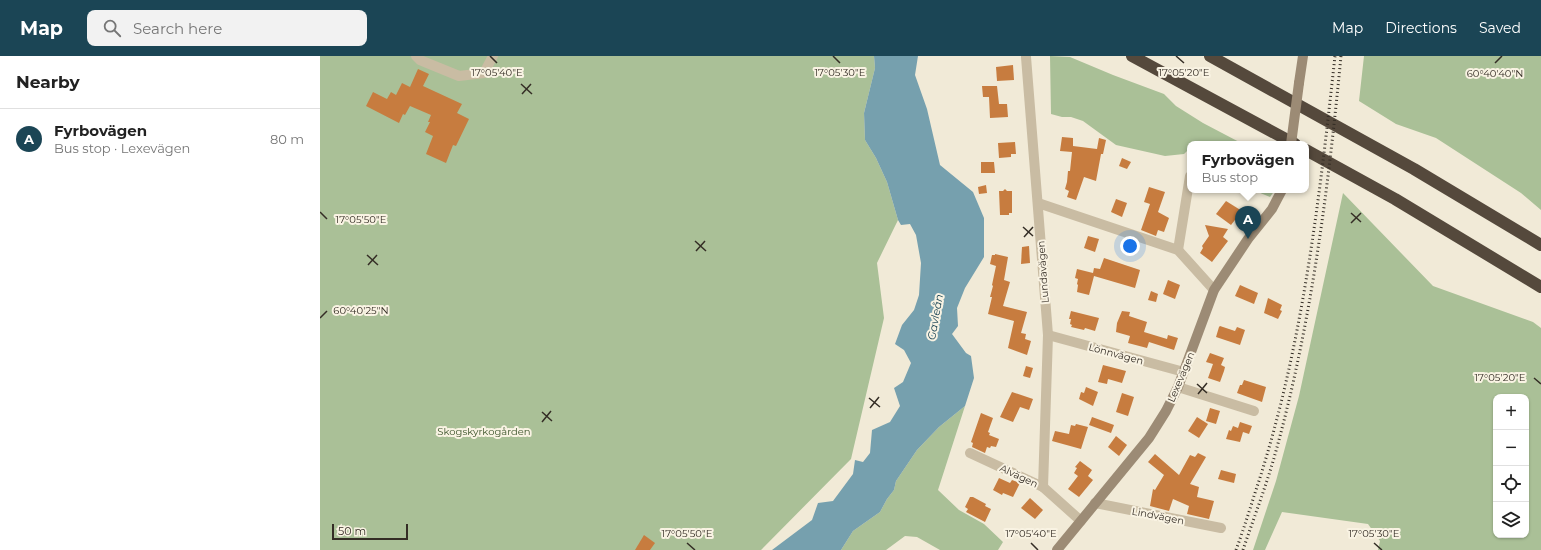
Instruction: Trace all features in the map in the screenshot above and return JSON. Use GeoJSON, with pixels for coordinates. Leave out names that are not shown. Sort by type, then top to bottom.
{"type":"FeatureCollection","features":[{"type":"Feature","properties":{"kind":"highway"},"geometry":{"type":"LineString","coordinates":[[1132,56],[1289,141]]}},
{"type":"Feature","properties":{"kind":"highway"},"geometry":{"type":"LineString","coordinates":[[1210,56],[1242,72],[1414,169],[1539,244]]}},
{"type":"Feature","properties":{"kind":"highway"},"geometry":{"type":"LineString","coordinates":[[1309,152],[1395,198],[1541,287]]}},
{"type":"Feature","properties":{"kind":"street"},"geometry":{"type":"LineString","coordinates":[[416,56],[420,60],[459,76],[484,73],[493,56]]}},
{"type":"Feature","properties":{"kind":"street"},"geometry":{"type":"LineString","coordinates":[[1291,141],[1303,56]]}},
{"type":"Feature","properties":{"kind":"street","name":"Lundavägen"},"geometry":{"type":"LineString","coordinates":[[1026,57],[1048,335],[1043,487]]}},
{"type":"Feature","properties":{"kind":"street"},"geometry":{"type":"LineString","coordinates":[[1178,250],[1187,193]]}},
{"type":"Feature","properties":{"kind":"street","name":"Lexevägen"},"geometry":{"type":"LineString","coordinates":[[1057,550],[1148,438],[1166,411],[1184,372],[1214,290],[1248,239],[1272,209],[1280,193]]}},
{"type":"Feature","properties":{"kind":"street"},"geometry":{"type":"LineString","coordinates":[[1038,203],[1178,250],[1214,290]]}},
{"type":"Feature","properties":{"kind":"street","name":"Lönnvägen"},"geometry":{"type":"LineString","coordinates":[[1048,335],[1184,372]]}},
{"type":"Feature","properties":{"kind":"street"},"geometry":{"type":"LineString","coordinates":[[1178,387],[1254,412]]}},
{"type":"Feature","properties":{"kind":"street","name":"Alvägen"},"geometry":{"type":"LineString","coordinates":[[970,453],[1043,487],[1081,521]]}},
{"type":"Feature","properties":{"kind":"street","name":"Lindvägen"},"geometry":{"type":"LineString","coordinates":[[1095,503],[1220,528]]}},
{"type":"Feature","properties":{"kind":"green space","name":"Skogskyrkogården"},"geometry":{"type":"Polygon","coordinates":[[[320,56],[874,56],[875,68],[864,113],[865,140],[876,158],[887,182],[898,220],[877,263],[884,318],[851,459],[761,550],[320,550],[320,56]]]}},
{"type":"Feature","properties":{"kind":"green space"},"geometry":{"type":"Polygon","coordinates":[[[1050,56],[1070,57],[1164,94],[1176,106],[1203,123],[1237,141],[1187,141],[1187,151],[1184,154],[1165,156],[1116,145],[1083,121],[1071,117],[1062,117],[1051,114],[1050,56]]]}},
{"type":"Feature","properties":{"kind":"green space"},"geometry":{"type":"Polygon","coordinates":[[[1364,56],[1541,56],[1541,210],[1521,193],[1436,138],[1396,124],[1359,101],[1364,56]]]}},
{"type":"Feature","properties":{"kind":"green space"},"geometry":{"type":"Polygon","coordinates":[[[1260,193],[1273,193],[1270,197],[1260,193]]]}},
{"type":"Feature","properties":{"kind":"green space"},"geometry":{"type":"Polygon","coordinates":[[[1343,193],[1433,286],[1533,322],[1541,328],[1541,550],[1378,550],[1380,541],[1368,524],[1282,512],[1265,550],[1253,550],[1276,481],[1299,396],[1343,193]]]}},
{"type":"Feature","properties":{"kind":"green space"},"geometry":{"type":"Polygon","coordinates":[[[965,406],[938,490],[959,510],[984,524],[1003,542],[998,550],[940,550],[917,537],[905,536],[886,550],[841,550],[853,531],[880,512],[894,490],[896,481],[917,450],[939,427],[965,406]]]}},
{"type":"Feature","properties":{"kind":"water","name":"Gavleån"},"geometry":{"type":"Polygon","coordinates":[[[874,56],[918,56],[915,75],[927,109],[940,165],[973,192],[984,218],[984,257],[965,288],[957,308],[958,326],[952,334],[966,353],[971,356],[974,378],[965,406],[939,427],[917,450],[896,481],[894,490],[880,512],[853,531],[841,550],[772,550],[812,520],[818,503],[833,501],[853,474],[855,460],[863,462],[870,453],[872,430],[890,422],[900,406],[894,388],[903,382],[911,363],[904,350],[895,344],[902,325],[914,310],[919,295],[921,263],[916,235],[910,224],[901,225],[898,220],[887,182],[876,158],[865,140],[864,113],[875,68],[874,56]]]}},
{"type":"Feature","properties":{"kind":"building"},"geometry":{"type":"Polygon","coordinates":[[[1013,65],[1014,80],[997,81],[996,67],[1013,65]]]}},
{"type":"Feature","properties":{"kind":"building"},"geometry":{"type":"Polygon","coordinates":[[[418,69],[429,74],[423,86],[462,104],[457,113],[469,119],[456,146],[453,145],[446,163],[426,154],[433,136],[425,132],[430,122],[428,122],[431,115],[410,106],[405,115],[403,114],[399,123],[366,106],[373,92],[387,99],[391,92],[396,95],[402,83],[410,87],[418,69]]]}},
{"type":"Feature","properties":{"kind":"building"},"geometry":{"type":"Polygon","coordinates":[[[982,86],[997,86],[999,104],[1007,104],[1008,117],[990,118],[989,97],[983,97],[982,86]]]}},
{"type":"Feature","properties":{"kind":"building"},"geometry":{"type":"Polygon","coordinates":[[[1062,137],[1073,138],[1073,146],[1097,149],[1099,138],[1106,140],[1103,154],[1101,154],[1096,181],[1084,177],[1076,200],[1067,197],[1069,191],[1065,189],[1068,171],[1070,171],[1072,152],[1060,151],[1062,137]]]}},
{"type":"Feature","properties":{"kind":"building"},"geometry":{"type":"Polygon","coordinates":[[[1015,142],[1016,154],[1011,154],[1011,157],[999,158],[998,143],[1015,142]]]}},
{"type":"Feature","properties":{"kind":"building"},"geometry":{"type":"Polygon","coordinates":[[[1122,158],[1131,162],[1127,169],[1119,166],[1122,158]]]}},
{"type":"Feature","properties":{"kind":"building"},"geometry":{"type":"Polygon","coordinates":[[[981,162],[994,162],[995,173],[981,173],[981,162]]]}},
{"type":"Feature","properties":{"kind":"building"},"geometry":{"type":"Polygon","coordinates":[[[986,185],[987,193],[979,194],[978,187],[986,185]]]}},
{"type":"Feature","properties":{"kind":"building"},"geometry":{"type":"Polygon","coordinates":[[[1149,187],[1165,192],[1158,212],[1169,218],[1164,232],[1158,230],[1156,236],[1141,230],[1150,204],[1144,202],[1149,187]]]}},
{"type":"Feature","properties":{"kind":"building"},"geometry":{"type":"Polygon","coordinates":[[[1005,189],[1007,191],[1012,191],[1012,213],[1009,213],[1009,215],[1000,215],[999,191],[1003,191],[1005,189]]]}},
{"type":"Feature","properties":{"kind":"building"},"geometry":{"type":"Polygon","coordinates":[[[1116,199],[1127,203],[1122,217],[1111,212],[1116,199]]]}},
{"type":"Feature","properties":{"kind":"building"},"geometry":{"type":"Polygon","coordinates":[[[1226,201],[1242,211],[1231,225],[1216,214],[1226,201]]]}},
{"type":"Feature","properties":{"kind":"building"},"geometry":{"type":"Polygon","coordinates":[[[1205,225],[1228,229],[1223,237],[1228,241],[1212,262],[1200,253],[1203,248],[1202,246],[1209,236],[1205,225]]]}},
{"type":"Feature","properties":{"kind":"building"},"geometry":{"type":"Polygon","coordinates":[[[1088,236],[1099,239],[1095,252],[1084,248],[1088,236]]]}},
{"type":"Feature","properties":{"kind":"building"},"geometry":{"type":"Polygon","coordinates":[[[1029,246],[1030,263],[1021,264],[1022,247],[1029,246]]]}},
{"type":"Feature","properties":{"kind":"building"},"geometry":{"type":"Polygon","coordinates":[[[995,254],[1008,257],[1004,280],[1010,282],[1003,306],[1027,312],[1021,333],[1026,334],[1025,339],[1031,341],[1027,355],[1008,348],[1014,321],[988,314],[996,266],[990,264],[992,255],[995,254]]]}},
{"type":"Feature","properties":{"kind":"building"},"geometry":{"type":"Polygon","coordinates":[[[1104,258],[1140,270],[1135,288],[1094,276],[1089,295],[1077,292],[1078,279],[1075,278],[1077,269],[1093,273],[1094,268],[1100,269],[1104,258]]]}},
{"type":"Feature","properties":{"kind":"building"},"geometry":{"type":"Polygon","coordinates":[[[1168,280],[1180,285],[1175,299],[1163,294],[1168,280]]]}},
{"type":"Feature","properties":{"kind":"building"},"geometry":{"type":"Polygon","coordinates":[[[1240,285],[1258,293],[1254,304],[1235,296],[1240,285]]]}},
{"type":"Feature","properties":{"kind":"building"},"geometry":{"type":"Polygon","coordinates":[[[1151,291],[1158,294],[1156,302],[1148,300],[1151,291]]]}},
{"type":"Feature","properties":{"kind":"building"},"geometry":{"type":"Polygon","coordinates":[[[1268,298],[1282,305],[1280,310],[1282,311],[1278,319],[1264,313],[1268,298]]]}},
{"type":"Feature","properties":{"kind":"building"},"geometry":{"type":"Polygon","coordinates":[[[1071,311],[1099,318],[1095,331],[1085,328],[1084,330],[1071,327],[1071,319],[1069,319],[1071,311]]]}},
{"type":"Feature","properties":{"kind":"building"},"geometry":{"type":"Polygon","coordinates":[[[1122,311],[1130,312],[1129,316],[1147,322],[1144,332],[1167,339],[1168,335],[1178,338],[1174,350],[1149,342],[1147,348],[1128,343],[1130,336],[1116,332],[1117,323],[1122,311]]]}},
{"type":"Feature","properties":{"kind":"building"},"geometry":{"type":"Polygon","coordinates":[[[1220,326],[1235,331],[1237,327],[1245,330],[1240,345],[1216,337],[1220,326]]]}},
{"type":"Feature","properties":{"kind":"building"},"geometry":{"type":"Polygon","coordinates":[[[1210,353],[1224,358],[1221,365],[1225,367],[1220,382],[1208,378],[1213,364],[1206,362],[1210,353]]]}},
{"type":"Feature","properties":{"kind":"building"},"geometry":{"type":"Polygon","coordinates":[[[1103,365],[1126,371],[1122,383],[1108,379],[1107,384],[1098,382],[1103,365]]]}},
{"type":"Feature","properties":{"kind":"building"},"geometry":{"type":"Polygon","coordinates":[[[1026,366],[1033,368],[1030,378],[1023,376],[1026,366]]]}},
{"type":"Feature","properties":{"kind":"building"},"geometry":{"type":"Polygon","coordinates":[[[1244,380],[1266,387],[1262,402],[1237,393],[1244,380]]]}},
{"type":"Feature","properties":{"kind":"building"},"geometry":{"type":"Polygon","coordinates":[[[1086,387],[1098,392],[1093,406],[1079,399],[1081,392],[1084,393],[1086,387]]]}},
{"type":"Feature","properties":{"kind":"building"},"geometry":{"type":"Polygon","coordinates":[[[1012,392],[1033,399],[1029,410],[1020,407],[1013,422],[1000,417],[1012,392]]]}},
{"type":"Feature","properties":{"kind":"building"},"geometry":{"type":"Polygon","coordinates":[[[1122,393],[1134,397],[1128,416],[1116,412],[1122,393]]]}},
{"type":"Feature","properties":{"kind":"building"},"geometry":{"type":"Polygon","coordinates":[[[1210,408],[1220,411],[1216,424],[1206,421],[1210,408]]]}},
{"type":"Feature","properties":{"kind":"building"},"geometry":{"type":"Polygon","coordinates":[[[981,413],[993,418],[988,432],[990,433],[989,435],[999,439],[996,447],[987,447],[985,453],[972,447],[973,443],[971,442],[981,413]]]}},
{"type":"Feature","properties":{"kind":"building"},"geometry":{"type":"Polygon","coordinates":[[[1092,417],[1114,425],[1111,433],[1089,425],[1092,417]]]}},
{"type":"Feature","properties":{"kind":"building"},"geometry":{"type":"Polygon","coordinates":[[[1197,417],[1208,424],[1199,438],[1188,431],[1197,417]]]}},
{"type":"Feature","properties":{"kind":"building"},"geometry":{"type":"Polygon","coordinates":[[[1240,422],[1252,426],[1249,434],[1243,432],[1240,442],[1226,439],[1229,430],[1231,431],[1233,426],[1238,428],[1240,422]]]}},
{"type":"Feature","properties":{"kind":"building"},"geometry":{"type":"Polygon","coordinates":[[[1076,424],[1088,427],[1081,449],[1052,441],[1055,431],[1069,434],[1071,425],[1075,426],[1076,424]]]}},
{"type":"Feature","properties":{"kind":"building"},"geometry":{"type":"Polygon","coordinates":[[[1116,436],[1127,445],[1119,456],[1108,447],[1116,436]]]}},
{"type":"Feature","properties":{"kind":"building"},"geometry":{"type":"Polygon","coordinates":[[[1198,453],[1206,457],[1190,484],[1199,487],[1197,497],[1214,501],[1209,519],[1187,514],[1189,506],[1173,499],[1169,511],[1150,506],[1153,489],[1155,490],[1164,475],[1148,462],[1155,454],[1179,475],[1190,455],[1195,457],[1198,453]]]}},
{"type":"Feature","properties":{"kind":"building"},"geometry":{"type":"Polygon","coordinates":[[[1080,461],[1092,470],[1088,476],[1093,480],[1079,497],[1068,489],[1078,476],[1074,473],[1077,468],[1075,467],[1080,461]]]}},
{"type":"Feature","properties":{"kind":"building"},"geometry":{"type":"Polygon","coordinates":[[[1221,470],[1236,474],[1234,483],[1218,479],[1221,470]]]}},
{"type":"Feature","properties":{"kind":"building"},"geometry":{"type":"Polygon","coordinates":[[[999,478],[1010,483],[1012,480],[1020,483],[1013,497],[1003,493],[1002,495],[993,490],[999,478]]]}},
{"type":"Feature","properties":{"kind":"building"},"geometry":{"type":"Polygon","coordinates":[[[970,497],[973,497],[986,504],[985,506],[991,509],[985,522],[966,512],[968,509],[965,507],[970,497]]]}},
{"type":"Feature","properties":{"kind":"building"},"geometry":{"type":"Polygon","coordinates":[[[1030,498],[1043,510],[1035,519],[1021,508],[1030,498]]]}},
{"type":"Feature","properties":{"kind":"building"},"geometry":{"type":"Polygon","coordinates":[[[644,535],[655,543],[650,550],[635,550],[644,535]]]}},
{"type":"Feature","properties":{"kind":"railway"},"geometry":{"type":"LineString","coordinates":[[1236,550],[1271,440],[1297,332],[1315,222],[1335,56]]}},
{"type":"Feature","properties":{"kind":"railway"},"geometry":{"type":"LineString","coordinates":[[1243,550],[1274,458],[1287,409],[1308,309],[1324,208],[1341,56]]}},
{"type":"Feature","properties":{"kind":"place","name":"Fyrbovägen"},"geometry":{"type":"Point","coordinates":[1248,239]}}]}
